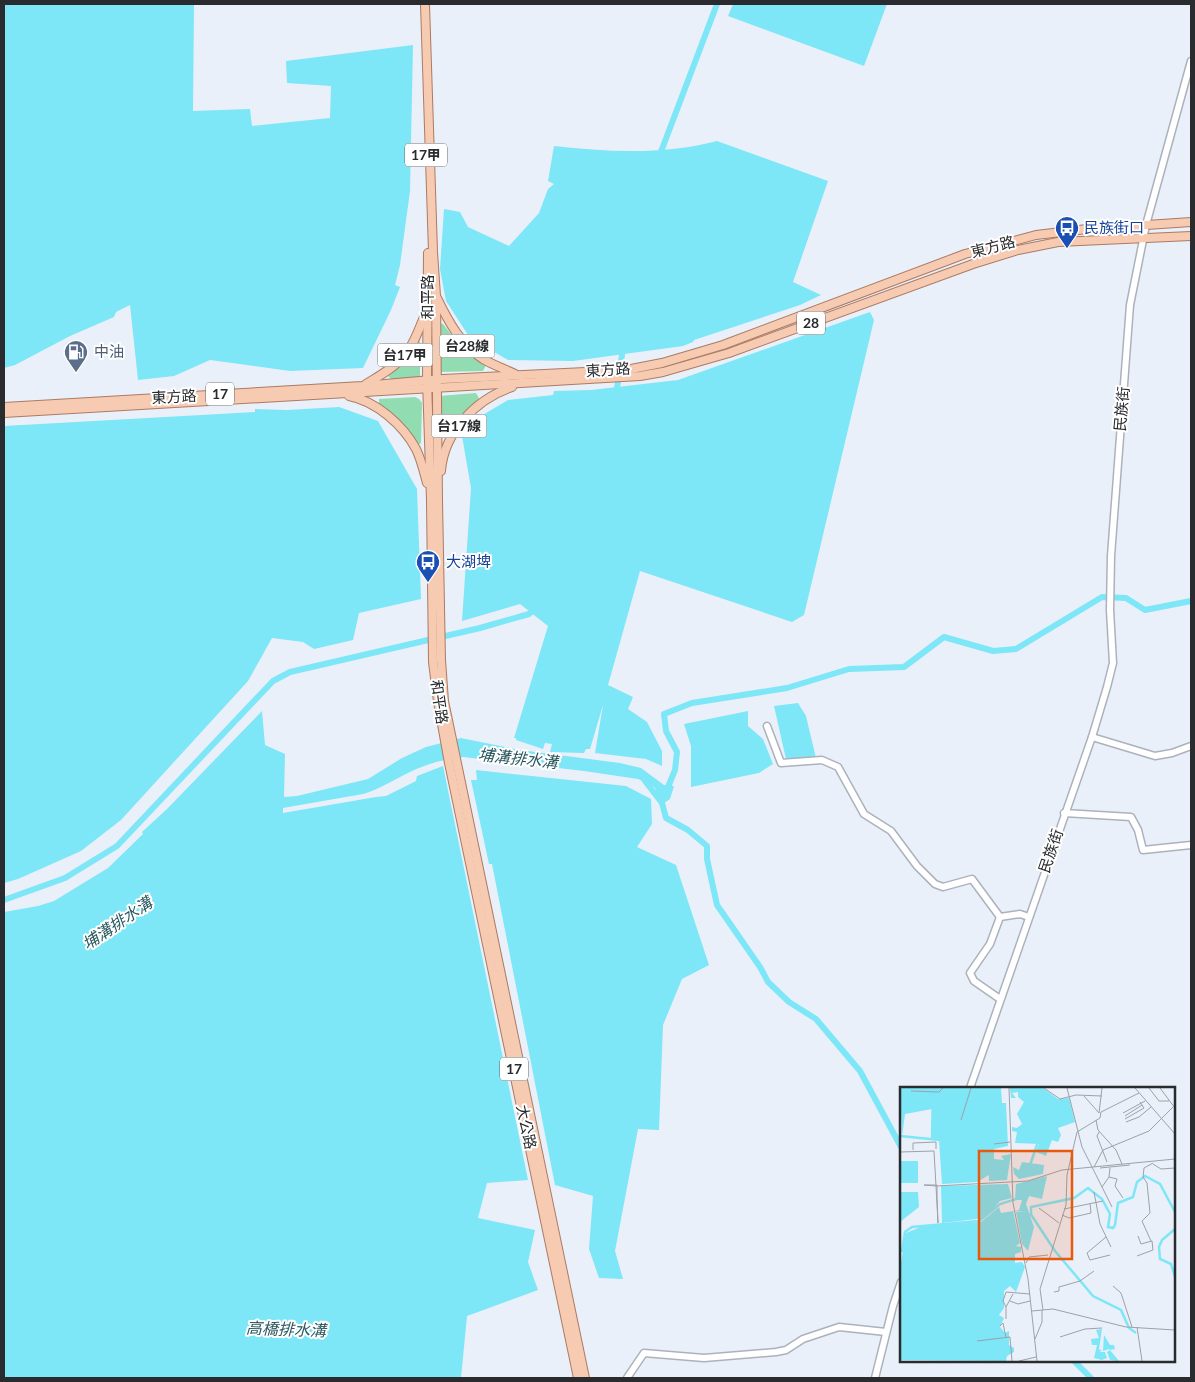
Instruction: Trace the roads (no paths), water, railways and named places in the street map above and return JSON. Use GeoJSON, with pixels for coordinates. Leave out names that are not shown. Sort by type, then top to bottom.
{"type":"FeatureCollection","features":[{"type":"Feature","properties":{"kind":"main road","name":"和平路"},"geometry":{"type":"LineString","coordinates":[[421,4],[429,306],[427,389],[434,500],[437,642],[448,739],[453,760]]}},
{"type":"Feature","properties":{"kind":"main road","name":"和平路"},"geometry":{"type":"LineString","coordinates":[[425,4],[436,296],[434,500]]}},
{"type":"Feature","properties":{"kind":"main road","name":"東方路"},"geometry":{"type":"LineString","coordinates":[[4,407],[362,386],[427,380],[626,370],[662,363],[723,345],[964,254],[1036,236],[1087,229],[1191,222]]}},
{"type":"Feature","properties":{"kind":"main road","name":"東方路"},"geometry":{"type":"LineString","coordinates":[[4,413],[624,378],[663,372],[729,353],[973,264],[1037,246],[1058,242],[1191,236]]}},
{"type":"Feature","properties":{"kind":"main road","name":"台28線"},"geometry":{"type":"LineString","coordinates":[[436,296],[465,344],[484,359],[518,375]]}},
{"type":"Feature","properties":{"kind":"main road","name":"台17甲"},"geometry":{"type":"LineString","coordinates":[[362,386],[383,374],[405,356],[429,306]]}},
{"type":"Feature","properties":{"kind":"main road","name":"台17線"},"geometry":{"type":"LineString","coordinates":[[434,500],[441,464],[451,439],[465,417],[496,393],[521,383]]}},
{"type":"Feature","properties":{"kind":"main road","name":"台17線"},"geometry":{"type":"LineString","coordinates":[[337,394],[354,397],[370,403],[405,432],[417,450],[434,500]]}},
{"type":"Feature","properties":{"kind":"main road","name":"大公路"},"geometry":{"type":"LineString","coordinates":[[453,760],[544,1194],[585,1378]]}},
{"type":"Feature","properties":{"kind":"main road","name":"大公路"},"geometry":{"type":"LineString","coordinates":[[544,1194],[578,1378]]}},
{"type":"Feature","properties":{"kind":"street"},"geometry":{"type":"LineString","coordinates":[[1146,225],[1190,75],[1191,61]]}},
{"type":"Feature","properties":{"kind":"street","name":"民族街"},"geometry":{"type":"LineString","coordinates":[[970,1087],[1092,737],[1113,663],[1110,610],[1113,524],[1130,305],[1146,225]]}},
{"type":"Feature","properties":{"kind":"street"},"geometry":{"type":"LineString","coordinates":[[767,726],[781,763],[822,760],[838,767],[864,814],[891,831],[917,866],[935,884],[943,887],[972,878],[1000,917]]}},
{"type":"Feature","properties":{"kind":"street"},"geometry":{"type":"LineString","coordinates":[[1092,737],[1156,756],[1172,753],[1191,746]]}},
{"type":"Feature","properties":{"kind":"street"},"geometry":{"type":"LineString","coordinates":[[1064,813],[1131,817],[1138,830],[1143,850],[1191,845]]}},
{"type":"Feature","properties":{"kind":"street"},"geometry":{"type":"LineString","coordinates":[[1000,917],[1020,914],[1029,917]]}},
{"type":"Feature","properties":{"kind":"street"},"geometry":{"type":"LineString","coordinates":[[1000,917],[990,944],[970,973],[974,981],[1000,999]]}},
{"type":"Feature","properties":{"kind":"street"},"geometry":{"type":"LineString","coordinates":[[876,1378],[886,1332],[900,1285]]}},
{"type":"Feature","properties":{"kind":"street"},"geometry":{"type":"LineString","coordinates":[[626,1378],[644,1353],[704,1358],[776,1352],[786,1350],[803,1339],[839,1327],[886,1332]]}},
{"type":"Feature","properties":{"kind":"water"},"geometry":{"type":"Polygon","coordinates":[[[4,4],[194,4],[193,111],[250,109],[252,126],[330,118],[331,86],[287,83],[286,61],[413,45],[410,191],[400,265],[395,285],[400,287],[363,368],[290,371],[210,360],[174,376],[138,380],[130,305],[116,312],[114,317],[70,336],[15,365],[4,368],[4,4]]]}},
{"type":"Feature","properties":{"kind":"water"},"geometry":{"type":"Polygon","coordinates":[[[733,4],[887,4],[864,66],[728,16],[733,4]]]}},
{"type":"Feature","properties":{"kind":"water"},"geometry":{"type":"Polygon","coordinates":[[[717,141],[828,181],[793,282],[821,295],[800,305],[694,340],[683,346],[573,361],[508,360],[470,338],[446,301],[440,269],[444,209],[460,212],[468,227],[509,246],[539,213],[548,189],[554,184],[548,181],[554,146],[636,151],[677,149],[717,141]]]}},
{"type":"Feature","properties":{"kind":"water"},"geometry":{"type":"Polygon","coordinates":[[[870,312],[874,320],[804,615],[792,622],[640,571],[608,685],[633,697],[628,709],[647,722],[662,751],[662,766],[646,759],[595,753],[603,705],[590,749],[586,749],[584,753],[550,752],[552,744],[545,743],[543,749],[516,740],[514,738],[548,626],[520,604],[462,621],[471,488],[462,436],[476,419],[508,400],[553,395],[554,391],[591,390],[678,380],[870,312]]]}},
{"type":"Feature","properties":{"kind":"water"},"geometry":{"type":"Polygon","coordinates":[[[339,407],[378,421],[417,489],[421,599],[359,613],[353,640],[314,649],[303,642],[272,638],[248,681],[121,820],[81,851],[18,879],[4,883],[4,426],[255,412],[255,409],[287,410],[339,407]]]}},
{"type":"Feature","properties":{"kind":"water"},"geometry":{"type":"Polygon","coordinates":[[[798,703],[806,716],[816,758],[786,759],[774,706],[798,703]]]}},
{"type":"Feature","properties":{"kind":"water","name":"高橋排水溝"},"geometry":{"type":"Polygon","coordinates":[[[262,711],[265,745],[285,754],[284,797],[297,796],[368,779],[402,758],[426,747],[461,738],[520,750],[620,763],[641,768],[664,785],[674,786],[670,799],[661,805],[655,788],[649,783],[638,779],[463,757],[422,767],[363,794],[283,808],[283,813],[386,796],[416,781],[417,776],[443,766],[528,1180],[487,1183],[478,1218],[535,1230],[528,1262],[538,1290],[467,1316],[461,1378],[4,1378],[4,912],[54,901],[108,868],[262,711]]]}},
{"type":"Feature","properties":{"kind":"water"},"geometry":{"type":"Polygon","coordinates":[[[748,711],[748,726],[763,739],[773,764],[759,773],[691,787],[691,746],[684,724],[748,711]]]}},
{"type":"Feature","properties":{"kind":"water"},"geometry":{"type":"Polygon","coordinates":[[[476,770],[626,786],[651,799],[652,824],[637,847],[676,865],[709,965],[682,979],[663,1025],[659,1130],[638,1129],[615,1251],[623,1279],[599,1278],[589,1249],[593,1196],[555,1185],[492,864],[489,864],[471,780],[477,780],[476,770]]]}},
{"type":"Feature","properties":{"kind":"waterway"},"geometry":{"type":"LineString","coordinates":[[659,157],[717,4]]}},
{"type":"Feature","properties":{"kind":"waterway"},"geometry":{"type":"LineString","coordinates":[[616,395],[623,348]]}},
{"type":"Feature","properties":{"kind":"waterway"},"geometry":{"type":"LineString","coordinates":[[666,792],[675,770],[677,752],[666,731],[664,714],[692,703],[787,688],[849,669],[904,667],[944,637],[993,651],[1016,649],[1102,597],[1126,598],[1145,610],[1191,601]]}},
{"type":"Feature","properties":{"kind":"waterway"},"geometry":{"type":"LineString","coordinates":[[4,900],[65,878],[117,846],[273,681],[290,672],[480,628],[529,614],[537,607]]}},
{"type":"Feature","properties":{"kind":"waterway","name":"埔溝排水溝"},"geometry":{"type":"LineString","coordinates":[[642,777],[662,803],[666,818],[688,830],[707,846],[707,859],[717,905],[760,967],[768,982],[789,1002],[816,1019],[860,1071],[900,1145]]}},
{"type":"Feature","properties":{"kind":"waterway","name":"埔溝排水溝"},"geometry":{"type":"LineString","coordinates":[[1075,1362],[1091,1378]]}},
{"type":"Feature","properties":{"kind":"place","name":"民族街口"},"geometry":{"type":"Point","coordinates":[1067,249]}},
{"type":"Feature","properties":{"kind":"place","name":"中油"},"geometry":{"type":"Point","coordinates":[76,373]}},
{"type":"Feature","properties":{"kind":"place","name":"大湖埤"},"geometry":{"type":"Point","coordinates":[428,583]}}]}
